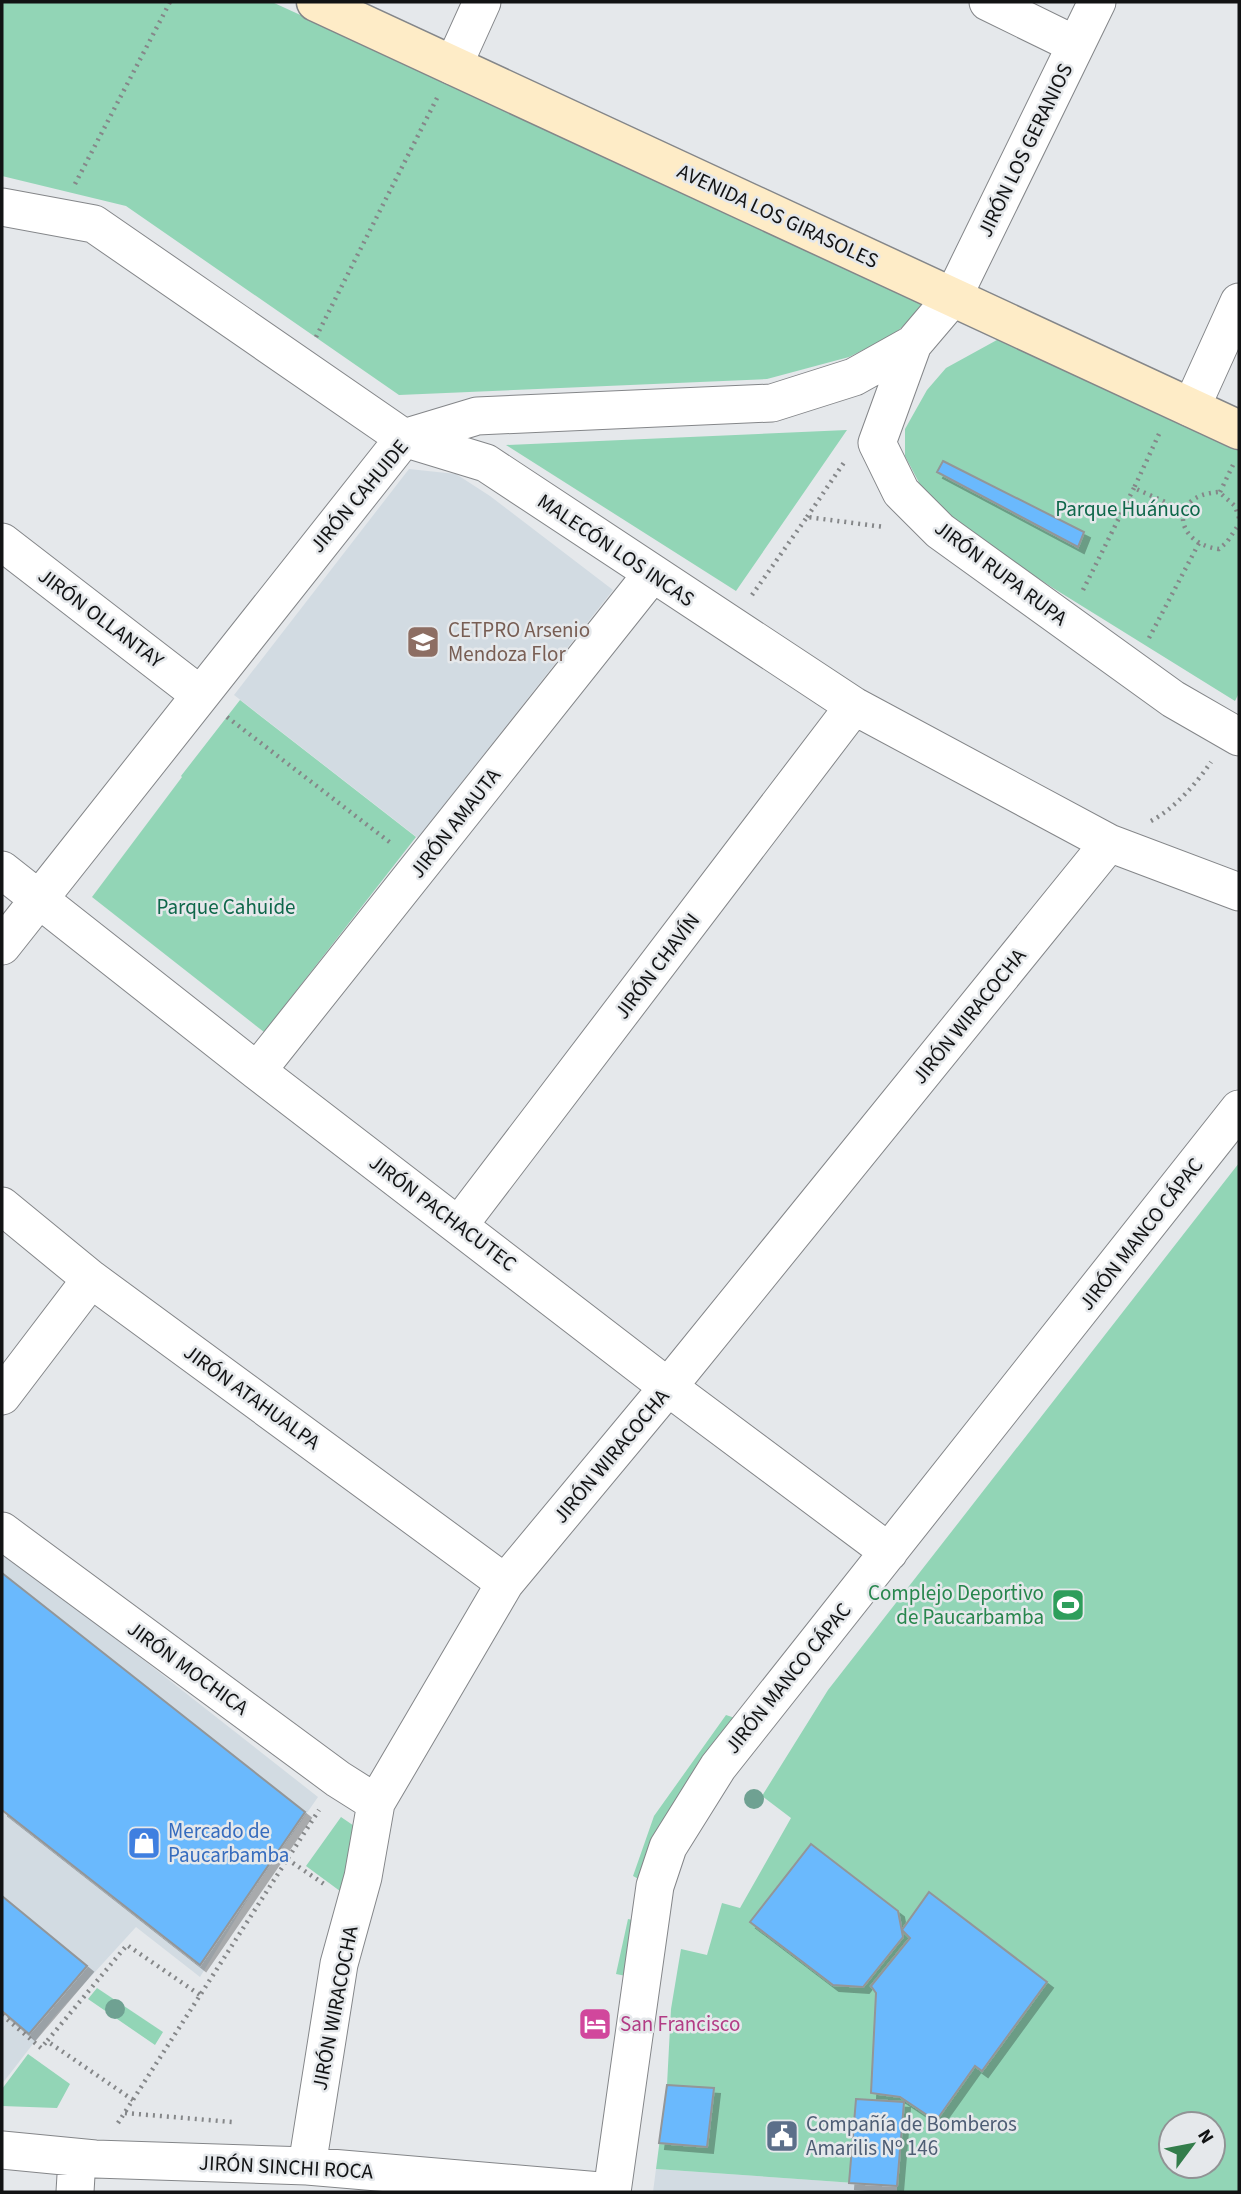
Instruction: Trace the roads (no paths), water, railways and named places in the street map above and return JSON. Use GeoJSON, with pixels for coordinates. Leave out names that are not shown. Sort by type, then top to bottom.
{"type":"FeatureCollection","features":[{"type":"Feature","properties":{"kind":"main road","name":"AVENIDA LOS GIRASOLES"},"geometry":{"type":"LineString","coordinates":[[317,2],[1191,408],[1236,448]]}},
{"type":"Feature","properties":{"kind":"street"},"geometry":{"type":"LineString","coordinates":[[453,66],[482,2]]}},
{"type":"Feature","properties":{"kind":"street"},"geometry":{"type":"LineString","coordinates":[[988,2],[1076,45]]}},
{"type":"Feature","properties":{"kind":"street","name":"JIRÓN LOS GERANIOS"},"geometry":{"type":"LineString","coordinates":[[953,297],[1097,2]]}},
{"type":"Feature","properties":{"kind":"street","name":"MALECÓN LOS INCAS"},"geometry":{"type":"LineString","coordinates":[[2,207],[94,224],[404,438],[486,463],[854,706],[1109,843],[1239,892]]}},
{"type":"Feature","properties":{"kind":"street","name":"JIRÓN CAHUIDE"},"geometry":{"type":"LineString","coordinates":[[2,946],[404,438],[477,416],[772,403],[854,377],[913,344],[953,297]]}},
{"type":"Feature","properties":{"kind":"street"},"geometry":{"type":"LineString","coordinates":[[1191,408],[1239,302]]}},
{"type":"Feature","properties":{"kind":"street","name":"JIRÓN RUPA RUPA"},"geometry":{"type":"LineString","coordinates":[[913,344],[877,443],[901,492],[940,531],[1173,699],[1235,735]]}},
{"type":"Feature","properties":{"kind":"street","name":"JIRÓN OLLANTAY"},"geometry":{"type":"LineString","coordinates":[[2,542],[199,694]]}},
{"type":"Feature","properties":{"kind":"street","name":"JIRÓN AMAUTA"},"geometry":{"type":"LineString","coordinates":[[257,1071],[652,574]]}},
{"type":"Feature","properties":{"kind":"street","name":"JIRÓN CHAVÍN"},"geometry":{"type":"LineString","coordinates":[[459,1225],[854,706]]}},
{"type":"Feature","properties":{"kind":"street","name":"JIRÓN WIRACOCHA"},"geometry":{"type":"LineString","coordinates":[[307,2166],[339,1964],[363,1877],[376,1802],[505,1583],[668,1387],[1109,843]]}},
{"type":"Feature","properties":{"kind":"street","name":"JIRÓN PACHACUTEC"},"geometry":{"type":"LineString","coordinates":[[2,870],[257,1071],[668,1387],[889,1552]]}},
{"type":"Feature","properties":{"kind":"street","name":"JIRÓN MANCO CÁPAC"},"geometry":{"type":"LineString","coordinates":[[612,2192],[655,1886],[668,1847],[718,1766],[1239,1109]]}},
{"type":"Feature","properties":{"kind":"street","name":"JIRÓN ATAHUALPA"},"geometry":{"type":"LineString","coordinates":[[2,1206],[91,1279],[505,1583]]}},
{"type":"Feature","properties":{"kind":"street"},"geometry":{"type":"LineString","coordinates":[[2,1396],[91,1279]]}},
{"type":"Feature","properties":{"kind":"street","name":"JIRÓN MOCHICA"},"geometry":{"type":"LineString","coordinates":[[2,1531],[338,1779],[376,1802]]}},
{"type":"Feature","properties":{"kind":"street","name":"JIRÓN SINCHI ROCA"},"geometry":{"type":"LineString","coordinates":[[2,2150],[82,2170],[307,2166],[612,2192]]}},
{"type":"Feature","properties":{"kind":"place","name":"CETPRO Arsenio Mendoza Flor"},"geometry":{"type":"Point","coordinates":[423,642]}},
{"type":"Feature","properties":{"kind":"place","name":"Complejo Deportivo de Paucarbamba"},"geometry":{"type":"Point","coordinates":[1068,1605]}},
{"type":"Feature","properties":{"kind":"place","name":"Mercado de Paucarbamba"},"geometry":{"type":"Point","coordinates":[144,1843]}},
{"type":"Feature","properties":{"kind":"place","name":"San Francisco"},"geometry":{"type":"Point","coordinates":[595,2024]}},
{"type":"Feature","properties":{"kind":"place","name":"Compañía de Bomberos Amarilis Nº 146"},"geometry":{"type":"Point","coordinates":[782,2136]}},
{"type":"Feature","properties":{"kind":"park label","name":"Parque Huánuco"},"geometry":{"type":"Point","coordinates":[1128,509]}},
{"type":"Feature","properties":{"kind":"park label","name":"Parque Cahuide"},"geometry":{"type":"Point","coordinates":[226,907]}}]}
